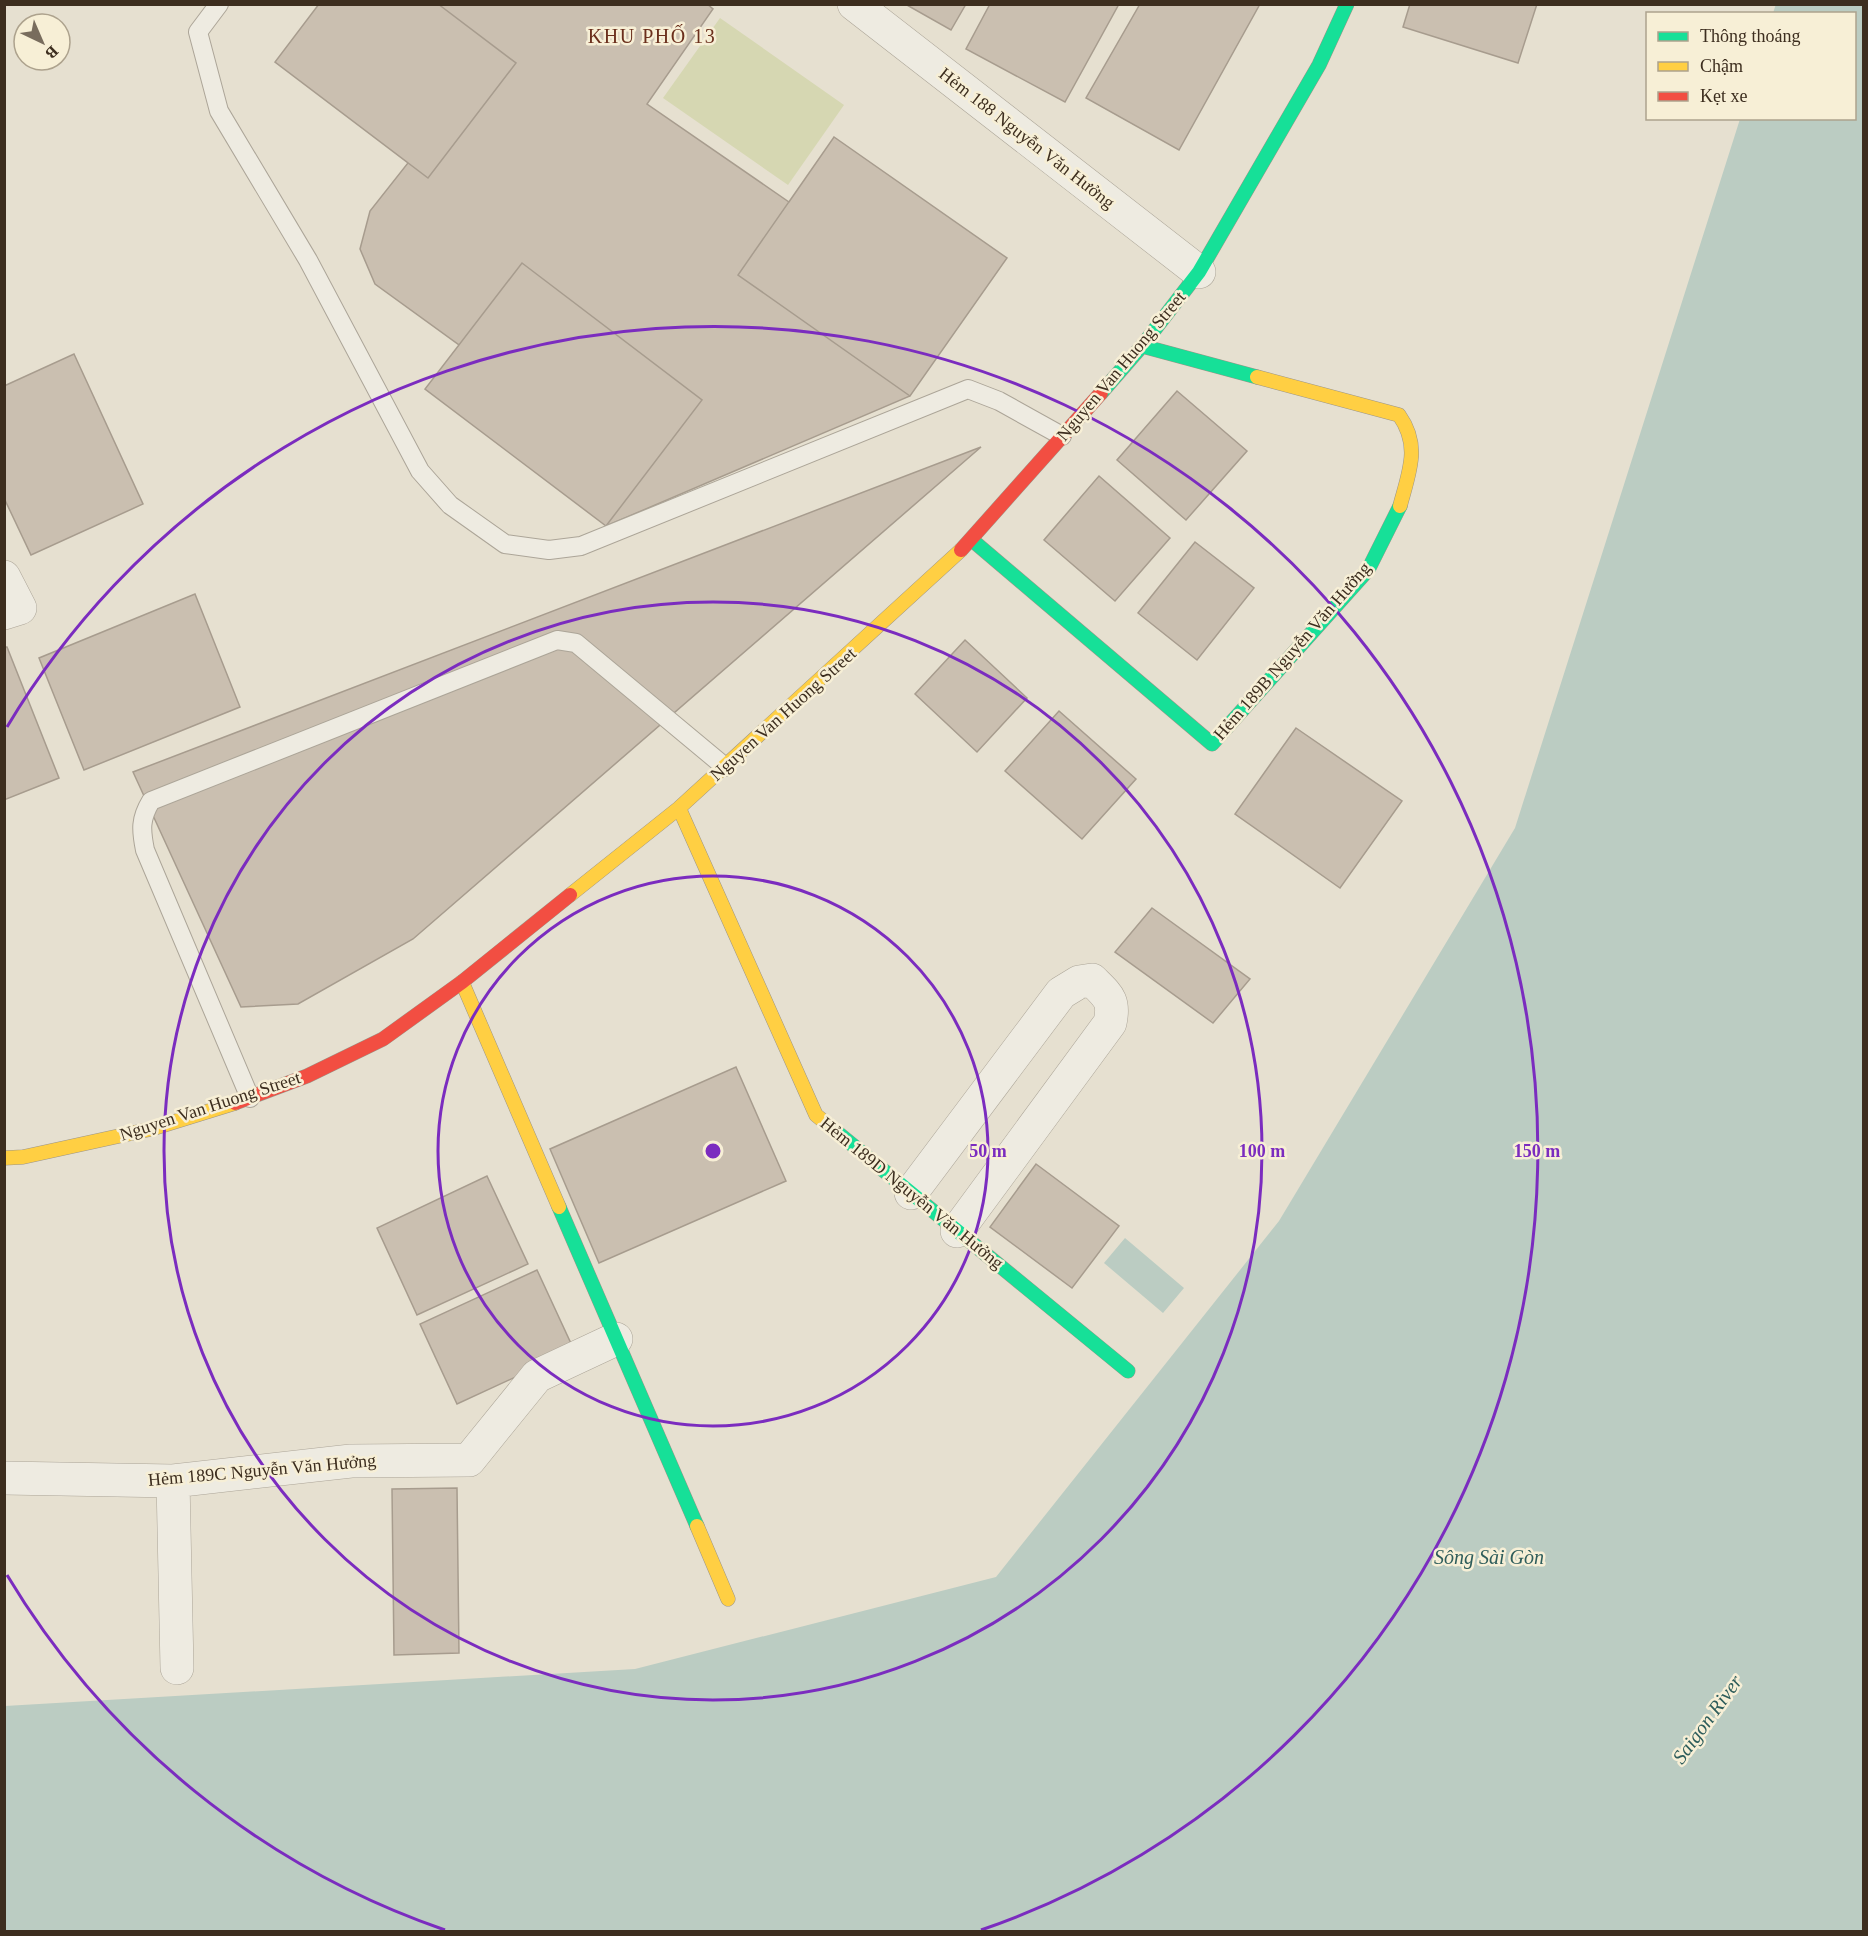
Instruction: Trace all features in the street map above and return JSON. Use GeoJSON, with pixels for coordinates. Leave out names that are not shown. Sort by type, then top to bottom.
{"type":"FeatureCollection","features":[{"type":"Feature","properties":{"kind":"street","name":"Hẻm 188 Nguyễn Văn Hưởng"},"geometry":{"type":"LineString","coordinates":[[854,4],[1199,272]]}},
{"type":"Feature","properties":{"kind":"street","name":"Nguyen Van Huong Street"},"geometry":{"type":"LineString","coordinates":[[4,1158],[23,1157],[151,1129],[250,1098],[307,1076],[383,1039],[462,982],[679,808],[972,540],[1142,346],[1199,272],[1319,65],[1347,4]]}},
{"type":"Feature","properties":{"kind":"street","name":"Hẻm 189B Nguyễn Văn Hưởng"},"geometry":{"type":"LineString","coordinates":[[972,540],[1212,744],[1368,570],[1400,506],[1413,454],[1408,428],[1399,415],[1142,346]]}},
{"type":"Feature","properties":{"kind":"street"},"geometry":{"type":"LineString","coordinates":[[4,577],[20,608],[4,614]]}},
{"type":"Feature","properties":{"kind":"street","name":"Hẻm 189D Nguyễn Văn Hưởng"},"geometry":{"type":"LineString","coordinates":[[679,808],[816,1115],[1128,1371]]}},
{"type":"Feature","properties":{"kind":"street"},"geometry":{"type":"LineString","coordinates":[[911,1193],[1061,993],[1079,982],[1092,980],[1107,995],[1113,1007],[1110,1023],[957,1231]]}},
{"type":"Feature","properties":{"kind":"street"},"geometry":{"type":"LineString","coordinates":[[462,982],[728,1599]]}},
{"type":"Feature","properties":{"kind":"street","name":"Hẻm 189C Nguyễn Văn Hưởng"},"geometry":{"type":"LineString","coordinates":[[4,1478],[173,1481],[351,1461],[469,1460],[537,1376],[616,1339]]}},
{"type":"Feature","properties":{"kind":"street"},"geometry":{"type":"LineString","coordinates":[[173,1481],[177,1668]]}},
{"type":"Feature","properties":{"kind":"lane"},"geometry":{"type":"LineString","coordinates":[[219,4],[198,32],[219,111],[308,260],[420,471],[450,505],[505,544],[549,550],[582,546],[968,389],[999,401],[1062,436]]}},
{"type":"Feature","properties":{"kind":"lane"},"geometry":{"type":"LineString","coordinates":[[250,1098],[145,850],[141,826],[142,815],[151,801],[557,640],[576,643],[725,767]]}},
{"type":"Feature","properties":{"kind":"green space"},"geometry":{"type":"Polygon","coordinates":[[[720,18],[844,105],[788,185],[663,98],[720,18]]]}},
{"type":"Feature","properties":{"kind":"water","name":"Sông Sài Gòn"},"geometry":{"type":"Polygon","coordinates":[[[1776,4],[1864,5],[1863,1931],[5,1931],[5,1706],[635,1669],[996,1577],[1279,1221],[1515,828],[1740,120],[1856,120],[1856,12],[1773,12],[1776,4]]]}},
{"type":"Feature","properties":{"kind":"water"},"geometry":{"type":"Polygon","coordinates":[[[1125,1238],[1184,1288],[1163,1313],[1104,1263],[1125,1238]]]}},
{"type":"Feature","properties":{"kind":"building"},"geometry":{"type":"Polygon","coordinates":[[[319,4],[438,4],[516,63],[428,178],[275,62],[319,4]]]}},
{"type":"Feature","properties":{"kind":"building"},"geometry":{"type":"Polygon","coordinates":[[[319,4],[707,4],[713,9],[647,104],[789,202],[834,137],[1007,258],[910,396],[606,526],[425,389],[459,345],[375,284],[360,249],[370,211],[408,163],[275,62],[319,4]]]}},
{"type":"Feature","properties":{"kind":"building"},"geometry":{"type":"Polygon","coordinates":[[[905,4],[966,4],[951,30],[905,4]]]}},
{"type":"Feature","properties":{"kind":"building"},"geometry":{"type":"Polygon","coordinates":[[[990,4],[1119,4],[1065,102],[966,49],[990,4]]]}},
{"type":"Feature","properties":{"kind":"building"},"geometry":{"type":"Polygon","coordinates":[[[1140,4],[1260,4],[1179,150],[1086,98],[1140,4]]]}},
{"type":"Feature","properties":{"kind":"building"},"geometry":{"type":"Polygon","coordinates":[[[1410,4],[1537,4],[1518,63],[1403,27],[1410,4]]]}},
{"type":"Feature","properties":{"kind":"building"},"geometry":{"type":"Polygon","coordinates":[[[834,137],[1007,258],[910,396],[738,275],[834,137]]]}},
{"type":"Feature","properties":{"kind":"building"},"geometry":{"type":"Polygon","coordinates":[[[522,263],[702,400],[606,526],[425,389],[522,263]]]}},
{"type":"Feature","properties":{"kind":"building"},"geometry":{"type":"Polygon","coordinates":[[[74,354],[143,504],[31,555],[4,498],[4,386],[74,354]]]}},
{"type":"Feature","properties":{"kind":"building"},"geometry":{"type":"Polygon","coordinates":[[[1177,391],[1247,451],[1186,520],[1117,460],[1177,391]]]}},
{"type":"Feature","properties":{"kind":"building"},"geometry":{"type":"Polygon","coordinates":[[[981,447],[413,939],[298,1004],[241,1007],[133,772],[981,447]]]}},
{"type":"Feature","properties":{"kind":"building"},"geometry":{"type":"Polygon","coordinates":[[[1099,476],[1170,538],[1115,601],[1044,540],[1099,476]]]}},
{"type":"Feature","properties":{"kind":"building"},"geometry":{"type":"Polygon","coordinates":[[[1195,542],[1254,588],[1197,660],[1138,613],[1195,542]]]}},
{"type":"Feature","properties":{"kind":"building"},"geometry":{"type":"Polygon","coordinates":[[[195,594],[240,707],[84,770],[39,658],[195,594]]]}},
{"type":"Feature","properties":{"kind":"building"},"geometry":{"type":"Polygon","coordinates":[[[965,640],[1027,698],[977,752],[915,694],[965,640]]]}},
{"type":"Feature","properties":{"kind":"building"},"geometry":{"type":"Polygon","coordinates":[[[4,647],[7,647],[59,778],[4,800],[4,647]]]}},
{"type":"Feature","properties":{"kind":"building"},"geometry":{"type":"Polygon","coordinates":[[[1059,711],[1136,779],[1082,839],[1005,771],[1059,711]]]}},
{"type":"Feature","properties":{"kind":"building"},"geometry":{"type":"Polygon","coordinates":[[[1296,728],[1402,801],[1340,888],[1235,814],[1296,728]]]}},
{"type":"Feature","properties":{"kind":"building"},"geometry":{"type":"Polygon","coordinates":[[[1152,908],[1250,979],[1213,1023],[1115,952],[1152,908]]]}},
{"type":"Feature","properties":{"kind":"building"},"geometry":{"type":"Polygon","coordinates":[[[736,1067],[786,1181],[599,1263],[550,1149],[736,1067]]]}},
{"type":"Feature","properties":{"kind":"building"},"geometry":{"type":"Polygon","coordinates":[[[1036,1164],[1119,1226],[1072,1288],[990,1227],[1036,1164]]]}},
{"type":"Feature","properties":{"kind":"building"},"geometry":{"type":"Polygon","coordinates":[[[487,1176],[528,1264],[417,1315],[377,1228],[487,1176]]]}},
{"type":"Feature","properties":{"kind":"building"},"geometry":{"type":"Polygon","coordinates":[[[537,1270],[574,1350],[457,1404],[420,1324],[537,1270]]]}},
{"type":"Feature","properties":{"kind":"building"},"geometry":{"type":"Polygon","coordinates":[[[457,1488],[459,1653],[394,1655],[392,1489],[457,1488]]]}},
{"type":"Feature","properties":{"kind":"traffic: fast"},"geometry":{"type":"LineString","coordinates":[[1101,393],[1142,346],[1199,272],[1319,65],[1347,4]]}},
{"type":"Feature","properties":{"kind":"traffic: fast"},"geometry":{"type":"LineString","coordinates":[[1142,346],[1257,377]]}},
{"type":"Feature","properties":{"kind":"traffic: fast"},"geometry":{"type":"LineString","coordinates":[[972,540],[1212,744],[1368,570],[1400,506]]}},
{"type":"Feature","properties":{"kind":"traffic: fast"},"geometry":{"type":"LineString","coordinates":[[827,1124],[1128,1371]]}},
{"type":"Feature","properties":{"kind":"traffic: fast"},"geometry":{"type":"LineString","coordinates":[[559,1207],[697,1526]]}},
{"type":"Feature","properties":{"kind":"traffic: slow"},"geometry":{"type":"LineString","coordinates":[[1257,377],[1399,415],[1406,426],[1411,448],[1409,470],[1400,506]]}},
{"type":"Feature","properties":{"kind":"traffic: slow"},"geometry":{"type":"LineString","coordinates":[[570,895],[679,808],[961,550]]}},
{"type":"Feature","properties":{"kind":"traffic: slow"},"geometry":{"type":"LineString","coordinates":[[679,808],[816,1115],[827,1124]]}},
{"type":"Feature","properties":{"kind":"traffic: slow"},"geometry":{"type":"LineString","coordinates":[[462,982],[559,1207]]}},
{"type":"Feature","properties":{"kind":"traffic: slow"},"geometry":{"type":"LineString","coordinates":[[4,1158],[23,1157],[151,1129],[235,1103]]}},
{"type":"Feature","properties":{"kind":"traffic: slow"},"geometry":{"type":"LineString","coordinates":[[697,1526],[728,1599]]}},
{"type":"Feature","properties":{"kind":"traffic: jam"},"geometry":{"type":"LineString","coordinates":[[961,550],[1101,393]]}},
{"type":"Feature","properties":{"kind":"traffic: jam"},"geometry":{"type":"LineString","coordinates":[[235,1103],[307,1076],[383,1039],[462,982],[570,895]]}},
{"type":"Feature","properties":{"kind":"district","name":"KHU PHỐ 13"},"geometry":{"type":"Point","coordinates":[652,36]}},
{"type":"Feature","properties":{"kind":"water label","name":"Saigon River"},"geometry":{"type":"Point","coordinates":[1707,1719]}}]}
